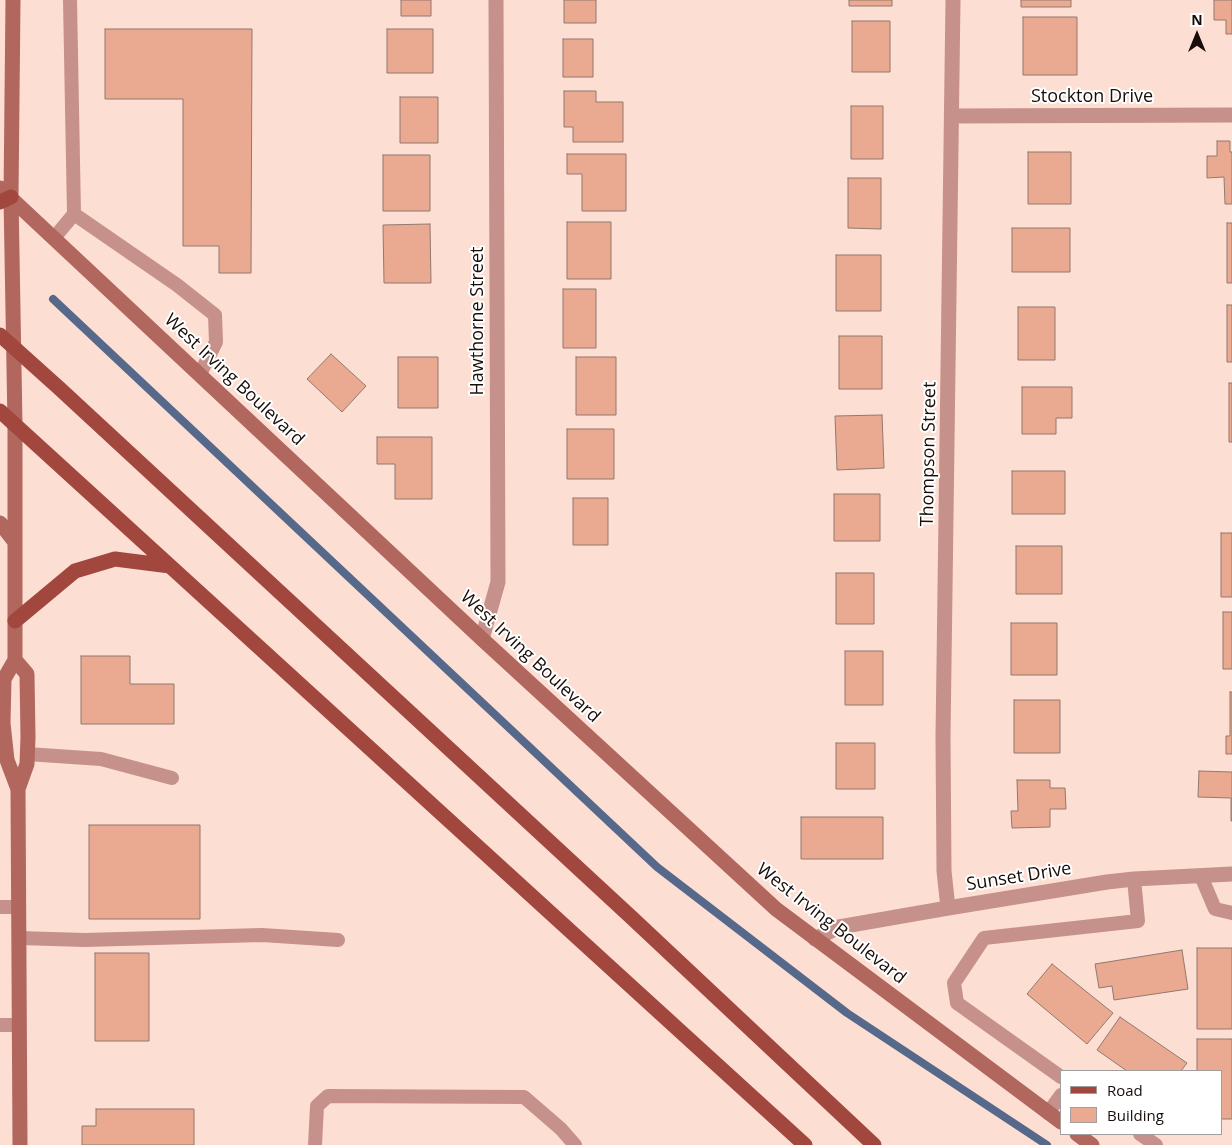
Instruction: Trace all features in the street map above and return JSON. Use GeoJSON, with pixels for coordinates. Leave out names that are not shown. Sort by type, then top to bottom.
{"type":"FeatureCollection","features":[{"type":"Feature","properties":{"kind":"main road"},"geometry":{"type":"LineString","coordinates":[[0,335],[624,910],[874,1145]]}},
{"type":"Feature","properties":{"kind":"main road"},"geometry":{"type":"LineString","coordinates":[[0,411],[805,1145]]}},
{"type":"Feature","properties":{"kind":"main road"},"geometry":{"type":"LineString","coordinates":[[15,622],[75,571],[115,559],[170,566]]}},
{"type":"Feature","properties":{"kind":"street"},"geometry":{"type":"LineString","coordinates":[[13,0],[12,83],[4,196],[13,348],[15,424],[15,660],[4,679],[1,723],[7,760],[18,790]]}},
{"type":"Feature","properties":{"kind":"street","name":"Hawthorne Street"},"geometry":{"type":"LineString","coordinates":[[482,639],[498,582],[496,0]]}},
{"type":"Feature","properties":{"kind":"street","name":"Thompson Street"},"geometry":{"type":"LineString","coordinates":[[948,908],[944,871],[944,737],[953,0]]}},
{"type":"Feature","properties":{"kind":"street"},"geometry":{"type":"LineString","coordinates":[[0,93],[12,83]]}},
{"type":"Feature","properties":{"kind":"street","name":"Stockton Drive"},"geometry":{"type":"LineString","coordinates":[[952,116],[1232,115]]}},
{"type":"Feature","properties":{"kind":"street","name":"West Irving Boulevard"},"geometry":{"type":"LineString","coordinates":[[4,196],[54,238],[482,639],[776,909],[1060,1121]]}},
{"type":"Feature","properties":{"kind":"street"},"geometry":{"type":"LineString","coordinates":[[0,523],[15,542]]}},
{"type":"Feature","properties":{"kind":"street"},"geometry":{"type":"LineString","coordinates":[[15,660],[27,674],[28,754],[27,764],[18,790],[20,1145]]}},
{"type":"Feature","properties":{"kind":"street","name":"Sunset Drive"},"geometry":{"type":"LineString","coordinates":[[815,939],[839,927],[1107,882],[1232,874]]}},
{"type":"Feature","properties":{"kind":"street"},"geometry":{"type":"LineString","coordinates":[[1078,1135],[1092,1145]]}},
{"type":"Feature","properties":{"kind":"lane"},"geometry":{"type":"LineString","coordinates":[[54,238],[74,214],[70,0]]}},
{"type":"Feature","properties":{"kind":"lane"},"geometry":{"type":"LineString","coordinates":[[74,214],[170,280],[215,314],[216,342],[200,374]]}},
{"type":"Feature","properties":{"kind":"lane"},"geometry":{"type":"LineString","coordinates":[[28,754],[100,759],[172,778]]}},
{"type":"Feature","properties":{"kind":"lane"},"geometry":{"type":"LineString","coordinates":[[1201,876],[1215,909],[1232,913]]}},
{"type":"Feature","properties":{"kind":"lane"},"geometry":{"type":"LineString","coordinates":[[1060,1076],[958,1003],[954,983],[984,938],[1138,921],[1134,879]]}},
{"type":"Feature","properties":{"kind":"lane"},"geometry":{"type":"LineString","coordinates":[[0,907],[18,907]]}},
{"type":"Feature","properties":{"kind":"lane"},"geometry":{"type":"LineString","coordinates":[[19,938],[86,940],[262,935],[338,940]]}},
{"type":"Feature","properties":{"kind":"lane"},"geometry":{"type":"LineString","coordinates":[[0,1025],[19,1025]]}},
{"type":"Feature","properties":{"kind":"lane"},"geometry":{"type":"LineString","coordinates":[[315,1145],[317,1106],[328,1096],[524,1097],[561,1129],[575,1145]]}},
{"type":"Feature","properties":{"kind":"lane"},"geometry":{"type":"LineString","coordinates":[[1048,1113],[1060,1096]]}},
{"type":"Feature","properties":{"kind":"lane"},"geometry":{"type":"LineString","coordinates":[[1141,1135],[1156,1145]]}},
{"type":"Feature","properties":{"kind":"building"},"geometry":{"type":"Polygon","coordinates":[[[401,0],[431,0],[431,16],[401,16],[401,0]]]}},
{"type":"Feature","properties":{"kind":"building"},"geometry":{"type":"Polygon","coordinates":[[[564,0],[596,0],[596,23],[564,23],[564,0]]]}},
{"type":"Feature","properties":{"kind":"building"},"geometry":{"type":"Polygon","coordinates":[[[849,0],[892,0],[892,6],[849,6],[849,0]]]}},
{"type":"Feature","properties":{"kind":"building"},"geometry":{"type":"Polygon","coordinates":[[[1021,0],[1071,0],[1071,7],[1021,7],[1021,0]]]}},
{"type":"Feature","properties":{"kind":"building"},"geometry":{"type":"Polygon","coordinates":[[[1214,0],[1232,0],[1232,34],[1226,34],[1226,20],[1214,20],[1214,0]]]}},
{"type":"Feature","properties":{"kind":"building"},"geometry":{"type":"Polygon","coordinates":[[[1023,17],[1077,17],[1077,75],[1023,75],[1023,17]]]}},
{"type":"Feature","properties":{"kind":"building"},"geometry":{"type":"Polygon","coordinates":[[[852,21],[890,21],[890,72],[852,72],[852,21]]]}},
{"type":"Feature","properties":{"kind":"building"},"geometry":{"type":"Polygon","coordinates":[[[105,29],[252,29],[251,273],[219,273],[219,246],[183,246],[183,99],[105,99],[105,29]]]}},
{"type":"Feature","properties":{"kind":"building"},"geometry":{"type":"Polygon","coordinates":[[[387,29],[433,29],[433,73],[387,73],[387,29]]]}},
{"type":"Feature","properties":{"kind":"building"},"geometry":{"type":"Polygon","coordinates":[[[563,39],[593,39],[593,77],[563,77],[563,39]]]}},
{"type":"Feature","properties":{"kind":"building"},"geometry":{"type":"Polygon","coordinates":[[[564,91],[596,91],[596,102],[623,102],[623,142],[573,142],[573,127],[564,127],[564,91]]]}},
{"type":"Feature","properties":{"kind":"building"},"geometry":{"type":"Polygon","coordinates":[[[400,97],[438,97],[438,143],[400,143],[400,97]]]}},
{"type":"Feature","properties":{"kind":"building"},"geometry":{"type":"Polygon","coordinates":[[[851,106],[883,106],[883,159],[851,159],[851,106]]]}},
{"type":"Feature","properties":{"kind":"building"},"geometry":{"type":"Polygon","coordinates":[[[1217,141],[1230,141],[1230,152],[1232,152],[1232,204],[1225,204],[1224,177],[1207,178],[1207,156],[1217,156],[1217,141]]]}},
{"type":"Feature","properties":{"kind":"building"},"geometry":{"type":"Polygon","coordinates":[[[1028,152],[1071,152],[1071,204],[1028,204],[1028,152]]]}},
{"type":"Feature","properties":{"kind":"building"},"geometry":{"type":"Polygon","coordinates":[[[567,154],[626,154],[626,211],[582,211],[582,174],[567,174],[567,154]]]}},
{"type":"Feature","properties":{"kind":"building"},"geometry":{"type":"Polygon","coordinates":[[[383,155],[430,155],[430,211],[383,211],[383,155]]]}},
{"type":"Feature","properties":{"kind":"building"},"geometry":{"type":"Polygon","coordinates":[[[848,178],[881,178],[881,229],[848,228],[848,178]]]}},
{"type":"Feature","properties":{"kind":"building"},"geometry":{"type":"Polygon","coordinates":[[[567,222],[611,222],[611,279],[567,279],[567,222]]]}},
{"type":"Feature","properties":{"kind":"building"},"geometry":{"type":"Polygon","coordinates":[[[1227,223],[1232,223],[1232,283],[1227,283],[1227,223]]]}},
{"type":"Feature","properties":{"kind":"building"},"geometry":{"type":"Polygon","coordinates":[[[430,224],[431,283],[384,283],[383,225],[430,224]]]}},
{"type":"Feature","properties":{"kind":"building"},"geometry":{"type":"Polygon","coordinates":[[[1012,228],[1070,228],[1070,272],[1012,272],[1012,228]]]}},
{"type":"Feature","properties":{"kind":"building"},"geometry":{"type":"Polygon","coordinates":[[[836,255],[881,255],[881,311],[836,311],[836,255]]]}},
{"type":"Feature","properties":{"kind":"building"},"geometry":{"type":"Polygon","coordinates":[[[563,289],[596,289],[596,348],[563,348],[563,289]]]}},
{"type":"Feature","properties":{"kind":"building"},"geometry":{"type":"Polygon","coordinates":[[[1227,305],[1232,305],[1232,362],[1227,362],[1227,305]]]}},
{"type":"Feature","properties":{"kind":"building"},"geometry":{"type":"Polygon","coordinates":[[[1018,307],[1055,307],[1055,360],[1018,360],[1018,307]]]}},
{"type":"Feature","properties":{"kind":"building"},"geometry":{"type":"Polygon","coordinates":[[[839,336],[882,336],[882,389],[839,389],[839,336]]]}},
{"type":"Feature","properties":{"kind":"building"},"geometry":{"type":"Polygon","coordinates":[[[331,354],[366,386],[342,412],[307,379],[331,354]]]}},
{"type":"Feature","properties":{"kind":"building"},"geometry":{"type":"Polygon","coordinates":[[[398,357],[438,357],[438,408],[398,408],[398,357]]]}},
{"type":"Feature","properties":{"kind":"building"},"geometry":{"type":"Polygon","coordinates":[[[576,357],[616,357],[616,415],[576,415],[576,357]]]}},
{"type":"Feature","properties":{"kind":"building"},"geometry":{"type":"Polygon","coordinates":[[[1229,383],[1232,383],[1232,442],[1229,442],[1229,383]]]}},
{"type":"Feature","properties":{"kind":"building"},"geometry":{"type":"Polygon","coordinates":[[[1022,387],[1072,387],[1072,418],[1056,418],[1056,434],[1022,434],[1022,387]]]}},
{"type":"Feature","properties":{"kind":"building"},"geometry":{"type":"Polygon","coordinates":[[[882,415],[884,468],[837,470],[835,416],[882,415]]]}},
{"type":"Feature","properties":{"kind":"building"},"geometry":{"type":"Polygon","coordinates":[[[567,429],[614,429],[614,479],[567,479],[567,429]]]}},
{"type":"Feature","properties":{"kind":"building"},"geometry":{"type":"Polygon","coordinates":[[[377,437],[432,437],[432,499],[395,499],[395,464],[377,464],[377,437]]]}},
{"type":"Feature","properties":{"kind":"building"},"geometry":{"type":"Polygon","coordinates":[[[1012,471],[1065,471],[1065,514],[1012,514],[1012,471]]]}},
{"type":"Feature","properties":{"kind":"building"},"geometry":{"type":"Polygon","coordinates":[[[834,494],[880,494],[880,541],[834,541],[834,494]]]}},
{"type":"Feature","properties":{"kind":"building"},"geometry":{"type":"Polygon","coordinates":[[[573,498],[608,498],[608,545],[573,545],[573,498]]]}},
{"type":"Feature","properties":{"kind":"building"},"geometry":{"type":"Polygon","coordinates":[[[1221,533],[1232,533],[1232,597],[1221,597],[1221,533]]]}},
{"type":"Feature","properties":{"kind":"building"},"geometry":{"type":"Polygon","coordinates":[[[1016,546],[1062,546],[1062,594],[1016,594],[1016,546]]]}},
{"type":"Feature","properties":{"kind":"building"},"geometry":{"type":"Polygon","coordinates":[[[836,573],[874,573],[874,624],[836,624],[836,573]]]}},
{"type":"Feature","properties":{"kind":"building"},"geometry":{"type":"Polygon","coordinates":[[[1223,612],[1232,612],[1232,669],[1223,669],[1223,612]]]}},
{"type":"Feature","properties":{"kind":"building"},"geometry":{"type":"Polygon","coordinates":[[[1011,623],[1057,623],[1057,675],[1011,675],[1011,623]]]}},
{"type":"Feature","properties":{"kind":"building"},"geometry":{"type":"Polygon","coordinates":[[[845,651],[883,651],[883,705],[845,705],[845,651]]]}},
{"type":"Feature","properties":{"kind":"building"},"geometry":{"type":"Polygon","coordinates":[[[81,656],[130,656],[130,684],[174,684],[174,724],[81,724],[81,656]]]}},
{"type":"Feature","properties":{"kind":"building"},"geometry":{"type":"Polygon","coordinates":[[[1230,692],[1232,692],[1232,754],[1226,754],[1226,736],[1230,736],[1230,692]]]}},
{"type":"Feature","properties":{"kind":"building"},"geometry":{"type":"Polygon","coordinates":[[[1014,700],[1060,700],[1060,753],[1014,753],[1014,700]]]}},
{"type":"Feature","properties":{"kind":"building"},"geometry":{"type":"Polygon","coordinates":[[[836,743],[875,743],[875,789],[836,789],[836,743]]]}},
{"type":"Feature","properties":{"kind":"building"},"geometry":{"type":"Polygon","coordinates":[[[1199,771],[1232,772],[1232,821],[1231,798],[1198,797],[1199,771]]]}},
{"type":"Feature","properties":{"kind":"building"},"geometry":{"type":"Polygon","coordinates":[[[1017,780],[1050,780],[1050,788],[1065,788],[1066,809],[1050,809],[1050,827],[1012,828],[1011,811],[1018,811],[1017,780]]]}},
{"type":"Feature","properties":{"kind":"building"},"geometry":{"type":"Polygon","coordinates":[[[801,817],[883,817],[883,859],[801,859],[801,817]]]}},
{"type":"Feature","properties":{"kind":"building"},"geometry":{"type":"Polygon","coordinates":[[[89,825],[200,825],[200,919],[89,919],[89,825]]]}},
{"type":"Feature","properties":{"kind":"building"},"geometry":{"type":"Polygon","coordinates":[[[1197,948],[1232,948],[1232,1029],[1197,1029],[1197,948]]]}},
{"type":"Feature","properties":{"kind":"building"},"geometry":{"type":"Polygon","coordinates":[[[1182,950],[1188,989],[1114,1000],[1112,986],[1099,988],[1095,964],[1182,950]]]}},
{"type":"Feature","properties":{"kind":"building"},"geometry":{"type":"Polygon","coordinates":[[[95,953],[149,953],[149,1041],[95,1041],[95,953]]]}},
{"type":"Feature","properties":{"kind":"building"},"geometry":{"type":"Polygon","coordinates":[[[1052,964],[1113,1013],[1087,1044],[1027,994],[1052,964]]]}},
{"type":"Feature","properties":{"kind":"building"},"geometry":{"type":"Polygon","coordinates":[[[1120,1017],[1187,1063],[1182,1070],[1126,1070],[1097,1050],[1120,1017]]]}},
{"type":"Feature","properties":{"kind":"building"},"geometry":{"type":"Polygon","coordinates":[[[1197,1039],[1232,1039],[1232,1119],[1222,1119],[1222,1070],[1197,1070],[1197,1039]]]}},
{"type":"Feature","properties":{"kind":"building"},"geometry":{"type":"Polygon","coordinates":[[[96,1109],[194,1109],[194,1145],[82,1145],[82,1126],[96,1126],[96,1109]]]}},
{"type":"Feature","properties":{"kind":"waterway"},"geometry":{"type":"LineString","coordinates":[[53,299],[657,867],[847,1013],[1047,1145]]}}]}
